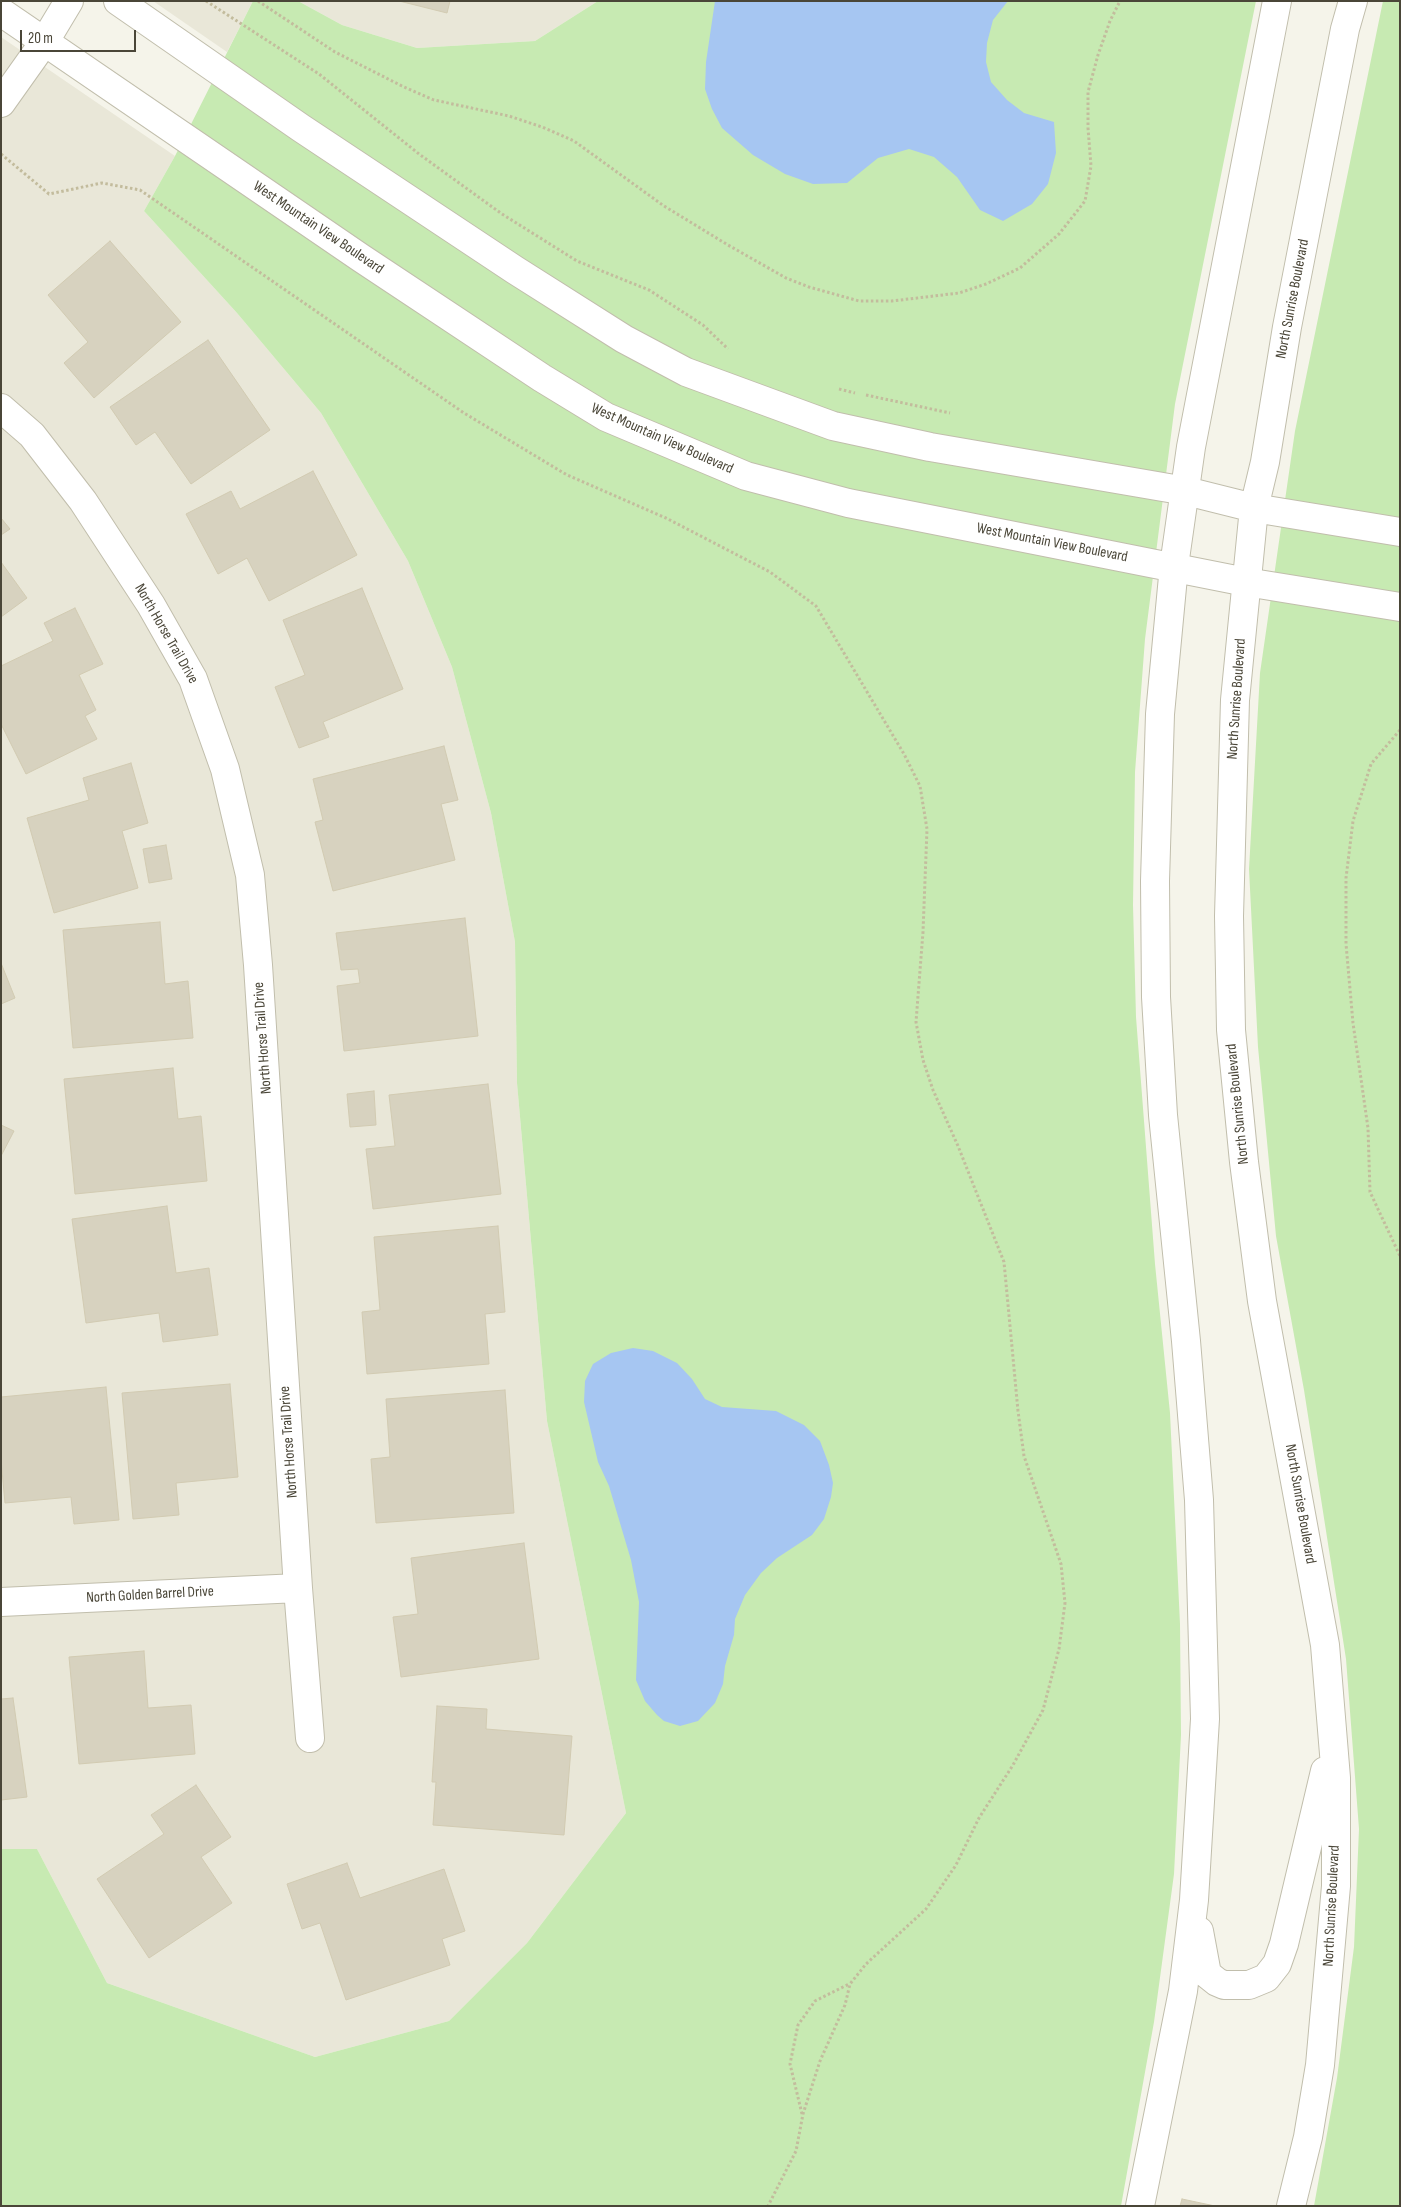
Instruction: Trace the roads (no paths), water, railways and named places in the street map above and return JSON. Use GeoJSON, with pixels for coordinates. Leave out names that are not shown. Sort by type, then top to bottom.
{"type":"FeatureCollection","features":[{"type":"Feature","properties":{"kind":"street"},"geometry":{"type":"LineString","coordinates":[[1,103],[45,41],[69,1]]}},
{"type":"Feature","properties":{"kind":"street"},"geometry":{"type":"LineString","coordinates":[[118,1],[301,128],[507,264],[624,339],[686,372],[834,426],[930,447],[1186,491],[1254,508],[1400,532]]}},
{"type":"Feature","properties":{"kind":"street"},"geometry":{"type":"LineString","coordinates":[[1140,2206],[1182,2001],[1194,1900],[1205,1719],[1199,1509],[1186,1341],[1163,1115],[1156,998],[1155,881],[1160,714],[1174,566],[1191,447],[1277,1]]}},
{"type":"Feature","properties":{"kind":"street","name":"North Sunrise Boulevard"},"geometry":{"type":"LineString","coordinates":[[1291,2206],[1308,2137],[1320,2064],[1336,1886],[1336,1778],[1325,1645],[1262,1301],[1244,1162],[1231,1030],[1229,916],[1235,709],[1254,508],[1265,462],[1287,326],[1345,30],[1353,1]]}},
{"type":"Feature","properties":{"kind":"street","name":"West Mountain View Boulevard"},"geometry":{"type":"LineString","coordinates":[[1,12],[361,258],[542,378],[606,417],[746,476],[839,500],[1246,582],[1400,607]]}},
{"type":"Feature","properties":{"kind":"street","name":"North Horse Trail Drive"},"geometry":{"type":"LineString","coordinates":[[1,408],[32,435],[83,501],[151,605],[193,679],[225,769],[250,875],[258,965],[298,1588],[310,1738]]}},
{"type":"Feature","properties":{"kind":"street","name":"North Golden Barrel Drive"},"geometry":{"type":"LineString","coordinates":[[1,1602],[298,1588]]}},
{"type":"Feature","properties":{"kind":"street"},"geometry":{"type":"LineString","coordinates":[[1194,1900],[1207,1974],[1216,1982],[1224,1985],[1249,1985],[1266,1978],[1277,1964],[1284,1944],[1333,1739]]}},
{"type":"Feature","properties":{"kind":"water"},"geometry":{"type":"Polygon","coordinates":[[[715,1],[1008,1],[993,20],[987,43],[986,62],[991,82],[1007,100],[1024,113],[1054,122],[1056,153],[1048,184],[1032,204],[1003,221],[980,210],[957,177],[934,157],[909,149],[878,158],[847,183],[813,184],[785,174],[753,155],[722,128],[712,109],[705,89],[706,62],[715,1]]]}},
{"type":"Feature","properties":{"kind":"water"},"geometry":{"type":"Polygon","coordinates":[[[633,1348],[653,1351],[677,1363],[692,1379],[705,1399],[722,1407],[776,1411],[804,1425],[820,1441],[829,1465],[833,1483],[824,1519],[812,1535],[777,1558],[761,1573],[745,1595],[735,1619],[734,1635],[725,1666],[723,1684],[715,1703],[698,1721],[680,1726],[664,1721],[657,1715],[645,1701],[636,1680],[639,1602],[631,1560],[609,1486],[598,1462],[584,1402],[585,1381],[593,1364],[611,1353],[633,1348]]]}}]}
